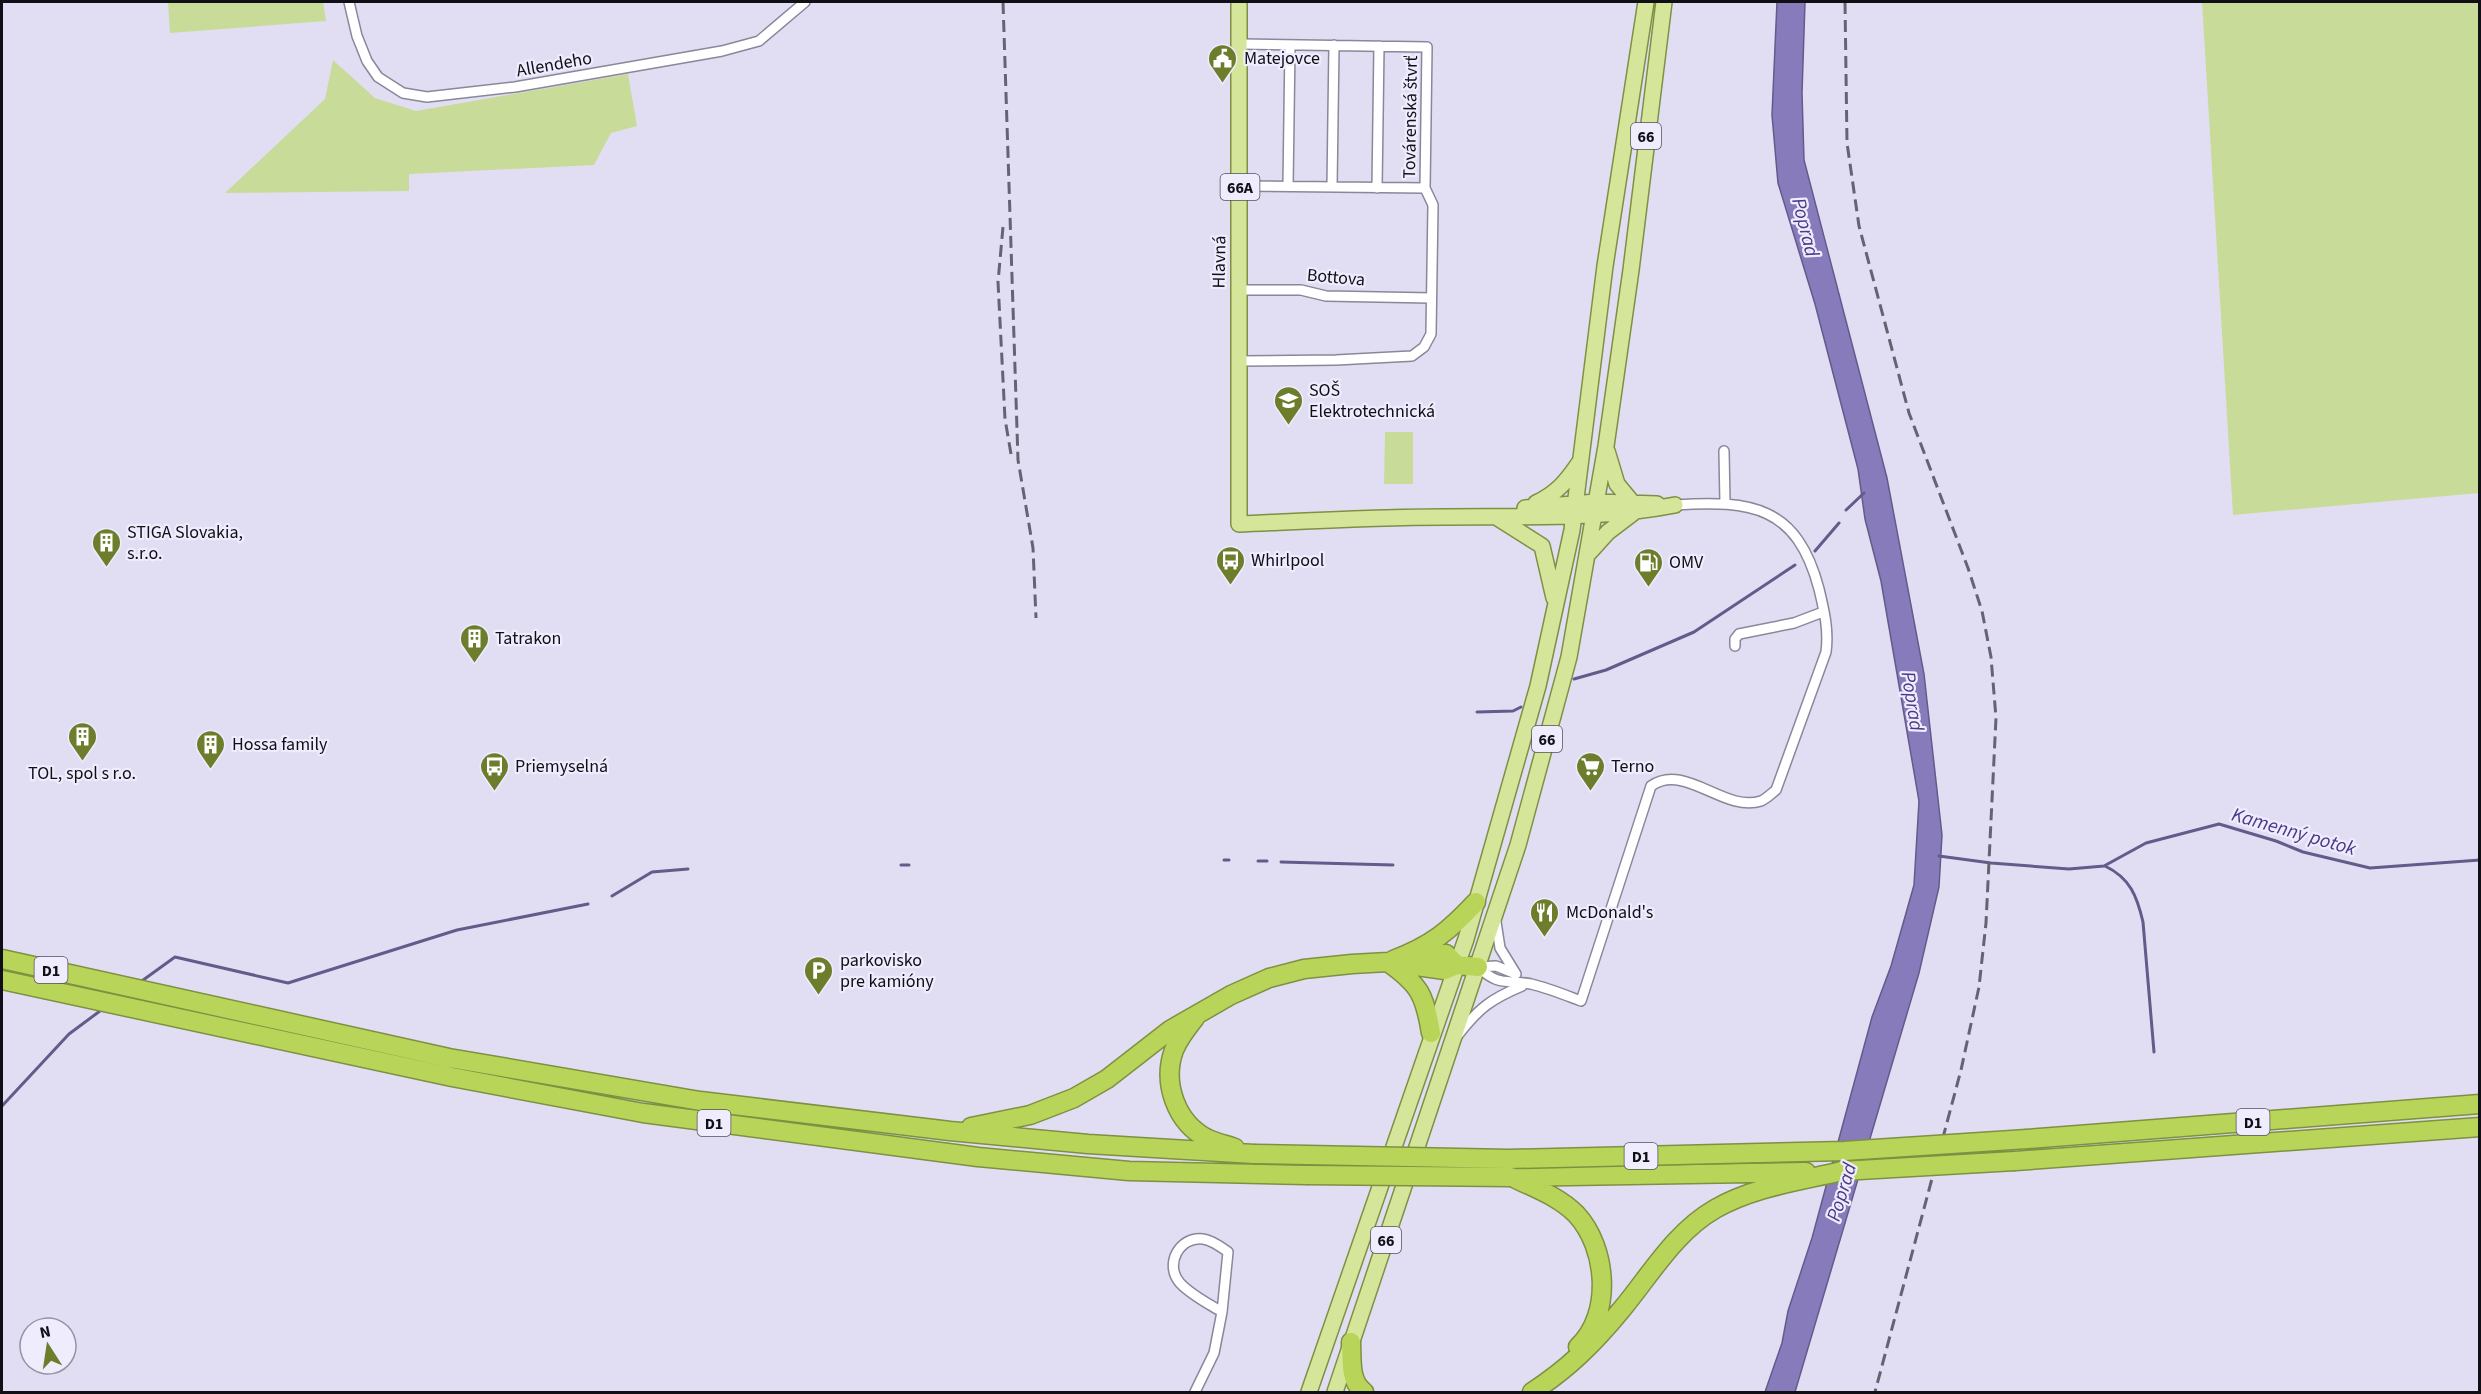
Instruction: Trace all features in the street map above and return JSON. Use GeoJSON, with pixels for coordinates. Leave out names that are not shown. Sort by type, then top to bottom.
{"type":"FeatureCollection","features":[{"type":"Feature","properties":{"kind":"highway"},"geometry":{"type":"LineString","coordinates":[[1388,962],[1418,951],[1446,933],[1476,902]]}},
{"type":"Feature","properties":{"kind":"highway"},"geometry":{"type":"LineString","coordinates":[[1418,951],[1446,954],[1457,964]]}},
{"type":"Feature","properties":{"kind":"highway","name":"D1"},"geometry":{"type":"LineString","coordinates":[[2,959],[449,1058],[579,1082],[700,1101],[950,1131],[1099,1145],[1254,1154],[1509,1159],[1844,1151],[2480,1104]]}},
{"type":"Feature","properties":{"kind":"highway"},"geometry":{"type":"LineString","coordinates":[[1388,962],[1409,977],[1421,991],[1431,1033]]}},
{"type":"Feature","properties":{"kind":"highway"},"geometry":{"type":"LineString","coordinates":[[950,1131],[1030,1115],[1074,1098],[1107,1079],[1170,1030],[1214,1005],[1250,986],[1304,969],[1388,962],[1444,970],[1457,964],[1478,967]]}},
{"type":"Feature","properties":{"kind":"highway","name":"D1"},"geometry":{"type":"LineString","coordinates":[[2,980],[556,1098],[708,1122],[978,1157],[1106,1169],[1511,1177],[1842,1171],[2015,1161],[2480,1126]]}},
{"type":"Feature","properties":{"kind":"highway"},"geometry":{"type":"LineString","coordinates":[[1195,1017],[1181,1036],[1171,1060],[1171,1088],[1174,1101],[1186,1122],[1208,1139],[1254,1154]]}},
{"type":"Feature","properties":{"kind":"highway"},"geometry":{"type":"LineString","coordinates":[[1532,1392],[1570,1366],[1623,1308],[1664,1255],[1687,1230],[1714,1210],[1740,1196],[1842,1171]]}},
{"type":"Feature","properties":{"kind":"highway"},"geometry":{"type":"LineString","coordinates":[[1511,1177],[1558,1198],[1577,1215],[1592,1237],[1600,1262],[1602,1291],[1596,1317],[1582,1343],[1557,1367],[1518,1392]]}},
{"type":"Feature","properties":{"kind":"highway"},"geometry":{"type":"LineString","coordinates":[[1351,1342],[1352,1372],[1358,1388],[1364,1392]]}},
{"type":"Feature","properties":{"kind":"main road","name":"Hlavná"},"geometry":{"type":"LineString","coordinates":[[1239,2],[1241,44],[1238,290],[1239,524],[1496,517]]}},
{"type":"Feature","properties":{"kind":"main road","name":"66"},"geometry":{"type":"LineString","coordinates":[[1309,1392],[1431,1033],[1457,964],[1538,686],[1575,510],[1605,266],[1646,2]]}},
{"type":"Feature","properties":{"kind":"main road","name":"66"},"geometry":{"type":"LineString","coordinates":[[1335,1392],[1495,917],[1524,825],[1564,676],[1589,553],[1606,446],[1631,270],[1664,2]]}},
{"type":"Feature","properties":{"kind":"main road"},"geometry":{"type":"LineString","coordinates":[[1606,446],[1617,484],[1632,507]]}},
{"type":"Feature","properties":{"kind":"main road"},"geometry":{"type":"LineString","coordinates":[[1496,517],[1525,508],[1551,496],[1566,482],[1582,460]]}},
{"type":"Feature","properties":{"kind":"main road"},"geometry":{"type":"LineString","coordinates":[[1496,517],[1676,505]]}},
{"type":"Feature","properties":{"kind":"main road"},"geometry":{"type":"LineString","coordinates":[[1589,553],[1632,507]]}},
{"type":"Feature","properties":{"kind":"main road"},"geometry":{"type":"LineString","coordinates":[[1525,508],[1575,510]]}},
{"type":"Feature","properties":{"kind":"main road"},"geometry":{"type":"LineString","coordinates":[[1496,517],[1542,546],[1552,582],[1555,612]]}},
{"type":"Feature","properties":{"kind":"street","name":"Allendeho"},"geometry":{"type":"LineString","coordinates":[[349,2],[366,61],[378,77],[404,93],[427,97],[505,88],[722,51],[759,41],[805,2]]}},
{"type":"Feature","properties":{"kind":"street","name":"Továrenská štvrť"},"geometry":{"type":"LineString","coordinates":[[1240,186],[1425,188],[1427,46],[1241,44]]}},
{"type":"Feature","properties":{"kind":"street"},"geometry":{"type":"LineString","coordinates":[[1288,186],[1290,45]]}},
{"type":"Feature","properties":{"kind":"street"},"geometry":{"type":"LineString","coordinates":[[1332,187],[1334,45]]}},
{"type":"Feature","properties":{"kind":"street","name":"Továrenská štvrť"},"geometry":{"type":"LineString","coordinates":[[1377,188],[1379,46]]}},
{"type":"Feature","properties":{"kind":"street"},"geometry":{"type":"LineString","coordinates":[[1238,361],[1336,360],[1412,356],[1428,341],[1433,205],[1425,188]]}},
{"type":"Feature","properties":{"kind":"street","name":"Bottova"},"geometry":{"type":"LineString","coordinates":[[1238,290],[1301,290],[1326,296],[1431,298]]}},
{"type":"Feature","properties":{"kind":"street"},"geometry":{"type":"LineString","coordinates":[[1724,451],[1725,503]]}},
{"type":"Feature","properties":{"kind":"street"},"geometry":{"type":"LineString","coordinates":[[1478,967],[1496,966],[1516,974],[1529,984],[1581,1001],[1651,786],[1660,780],[1672,778],[1742,802],[1761,801],[1776,790],[1826,652],[1829,634],[1814,573],[1792,531],[1772,515],[1725,503],[1676,505]]}},
{"type":"Feature","properties":{"kind":"street"},"geometry":{"type":"LineString","coordinates":[[1735,646],[1735,639],[1739,634],[1794,624],[1823,612]]}},
{"type":"Feature","properties":{"kind":"street"},"geometry":{"type":"LineString","coordinates":[[1495,917],[1500,948],[1516,974]]}},
{"type":"Feature","properties":{"kind":"street"},"geometry":{"type":"LineString","coordinates":[[1478,967],[1491,979],[1513,985],[1529,984]]}},
{"type":"Feature","properties":{"kind":"street"},"geometry":{"type":"LineString","coordinates":[[1453,1041],[1484,1005],[1495,997],[1529,984]]}},
{"type":"Feature","properties":{"kind":"street"},"geometry":{"type":"LineString","coordinates":[[1195,1392],[1214,1353],[1222,1312],[1228,1252],[1204,1239],[1194,1239],[1182,1245],[1174,1255],[1173,1268],[1179,1282],[1222,1312]]}},
{"type":"Feature","properties":{"kind":"green space"},"geometry":{"type":"Polygon","coordinates":[[[168,2],[323,2],[326,21],[170,33],[168,2]]]}},
{"type":"Feature","properties":{"kind":"green space"},"geometry":{"type":"Polygon","coordinates":[[[2202,2],[2479,2],[2479,493],[2233,515],[2202,2]]]}},
{"type":"Feature","properties":{"kind":"green space"},"geometry":{"type":"Polygon","coordinates":[[[333,60],[375,98],[416,111],[628,74],[637,126],[611,133],[594,165],[409,174],[409,191],[225,193],[325,99],[333,60]]]}},
{"type":"Feature","properties":{"kind":"green space"},"geometry":{"type":"Polygon","coordinates":[[[1385,432],[1413,432],[1413,484],[1384,484],[1385,432]]]}},
{"type":"Feature","properties":{"kind":"water","name":"Poprad"},"geometry":{"type":"Polygon","coordinates":[[[1777,2],[1805,2],[1802,93],[1804,160],[1887,478],[1924,674],[1942,835],[1939,887],[1919,973],[1795,1392],[1765,1392],[1782,1343],[1788,1311],[1812,1238],[1872,1017],[1891,966],[1914,885],[1919,801],[1881,581],[1865,519],[1858,469],[1815,304],[1778,183],[1772,115],[1777,2]]]}},
{"type":"Feature","properties":{"kind":"waterway"},"geometry":{"type":"LineString","coordinates":[[1846,510],[1864,493]]}},
{"type":"Feature","properties":{"kind":"waterway"},"geometry":{"type":"LineString","coordinates":[[1815,551],[1839,523]]}},
{"type":"Feature","properties":{"kind":"waterway"},"geometry":{"type":"LineString","coordinates":[[1574,679],[1606,670],[1694,632],[1795,565]]}},
{"type":"Feature","properties":{"kind":"waterway"},"geometry":{"type":"LineString","coordinates":[[1477,712],[1513,711],[1521,707]]}},
{"type":"Feature","properties":{"kind":"waterway","name":"Kamenný potok"},"geometry":{"type":"LineString","coordinates":[[1939,856],[2069,869],[2104,866],[2146,843],[2219,824],[2276,841],[2303,852],[2370,868],[2480,860]]}},
{"type":"Feature","properties":{"kind":"waterway"},"geometry":{"type":"LineString","coordinates":[[1224,860],[1229,860]]}},
{"type":"Feature","properties":{"kind":"waterway"},"geometry":{"type":"LineString","coordinates":[[1258,861],[1267,861]]}},
{"type":"Feature","properties":{"kind":"waterway"},"geometry":{"type":"LineString","coordinates":[[1281,862],[1393,865]]}},
{"type":"Feature","properties":{"kind":"waterway"},"geometry":{"type":"LineString","coordinates":[[901,865],[909,865]]}},
{"type":"Feature","properties":{"kind":"waterway"},"geometry":{"type":"LineString","coordinates":[[2105,866],[2126,882],[2135,896],[2141,913],[2154,1052]]}},
{"type":"Feature","properties":{"kind":"waterway"},"geometry":{"type":"LineString","coordinates":[[612,896],[652,872],[688,869]]}},
{"type":"Feature","properties":{"kind":"waterway"},"geometry":{"type":"LineString","coordinates":[[139,983],[175,957],[288,983],[457,930],[588,904]]}},
{"type":"Feature","properties":{"kind":"waterway"},"geometry":{"type":"LineString","coordinates":[[2,1106],[69,1034],[104,1008]]}},
{"type":"Feature","properties":{"kind":"railway"},"geometry":{"type":"LineString","coordinates":[[1003,2],[1018,460],[1033,548],[1036,618]]}},
{"type":"Feature","properties":{"kind":"railway"},"geometry":{"type":"LineString","coordinates":[[1845,2],[1847,143],[1859,226],[1909,413],[1982,611],[1991,657],[1996,718],[1986,923],[1979,987],[1961,1070],[1875,1392]]}},
{"type":"Feature","properties":{"kind":"railway"},"geometry":{"type":"LineString","coordinates":[[1003,227],[998,282],[1005,419],[1011,454]]}},
{"type":"Feature","properties":{"kind":"place","name":"Matejovce"},"geometry":{"type":"Point","coordinates":[1223,84]}},
{"type":"Feature","properties":{"kind":"place","name":"SOŠ Elektrotechnická"},"geometry":{"type":"Point","coordinates":[1288,426]}},
{"type":"Feature","properties":{"kind":"place","name":"STIGA Slovakia, s.r.o."},"geometry":{"type":"Point","coordinates":[106,568]}},
{"type":"Feature","properties":{"kind":"place","name":"Whirlpool"},"geometry":{"type":"Point","coordinates":[1230,586]}},
{"type":"Feature","properties":{"kind":"place","name":"OMV"},"geometry":{"type":"Point","coordinates":[1648,588]}},
{"type":"Feature","properties":{"kind":"place","name":"Tatrakon"},"geometry":{"type":"Point","coordinates":[474,664]}},
{"type":"Feature","properties":{"kind":"place","name":"TOL, spol s r.o."},"geometry":{"type":"Point","coordinates":[82,762]}},
{"type":"Feature","properties":{"kind":"place","name":"Hossa family"},"geometry":{"type":"Point","coordinates":[211,770]}},
{"type":"Feature","properties":{"kind":"place","name":"Priemyselná"},"geometry":{"type":"Point","coordinates":[494,792]}},
{"type":"Feature","properties":{"kind":"place","name":"Terno"},"geometry":{"type":"Point","coordinates":[1590,792]}},
{"type":"Feature","properties":{"kind":"place","name":"McDonald's"},"geometry":{"type":"Point","coordinates":[1545,938]}},
{"type":"Feature","properties":{"kind":"place","name":"parkovisko pre kamióny"},"geometry":{"type":"Point","coordinates":[819,996]}}]}
